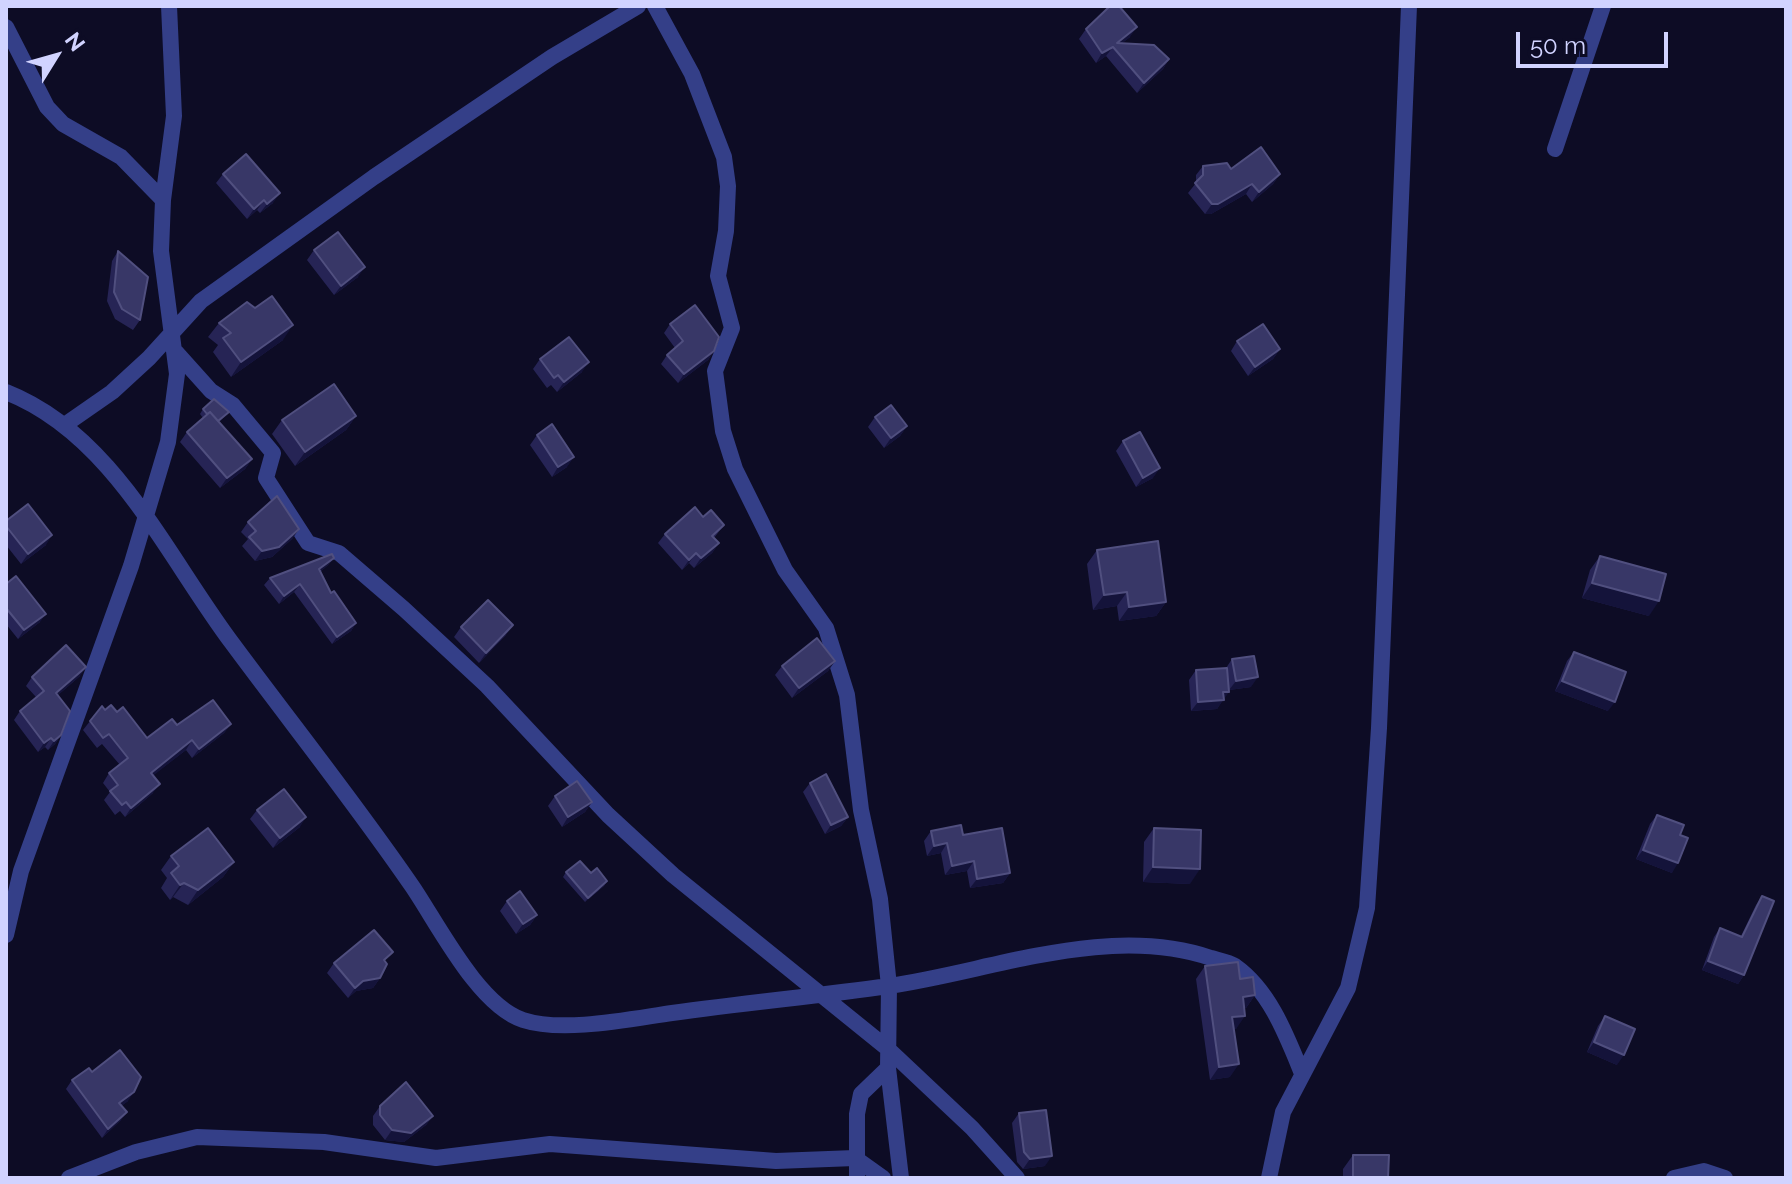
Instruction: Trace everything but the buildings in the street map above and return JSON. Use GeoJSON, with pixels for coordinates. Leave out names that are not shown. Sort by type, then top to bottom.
{"type":"FeatureCollection","features":[{"type":"Feature","properties":{"kind":"street"},"geometry":{"type":"LineString","coordinates":[[6,935],[21,871],[146,520],[168,442],[177,374],[174,330],[164,290],[163,200],[175,103],[169,6]]}},
{"type":"Feature","properties":{"kind":"street"},"geometry":{"type":"LineString","coordinates":[[66,424],[112,392],[201,301],[374,177],[552,57],[638,6]]}},
{"type":"Feature","properties":{"kind":"street"},"geometry":{"type":"LineString","coordinates":[[655,6],[709,114],[726,171],[726,231],[718,276],[732,328],[715,371],[723,431],[735,469],[785,570],[826,628],[843,681],[861,810],[880,899],[889,986],[888,1068],[901,1178]]}},
{"type":"Feature","properties":{"kind":"street"},"geometry":{"type":"LineString","coordinates":[[1269,1178],[1283,1112],[1301,1071],[1348,988],[1367,908],[1379,728],[1409,6]]}},
{"type":"Feature","properties":{"kind":"street"},"geometry":{"type":"LineString","coordinates":[[1555,149],[1603,6]]}},
{"type":"Feature","properties":{"kind":"street"},"geometry":{"type":"LineString","coordinates":[[6,27],[47,107],[63,124],[121,157],[163,200]]}},
{"type":"Feature","properties":{"kind":"street"},"geometry":{"type":"LineString","coordinates":[[176,352],[211,391],[233,405],[273,453],[266,478],[308,543],[339,553],[365,574],[487,686],[619,825],[673,875],[887,1048],[972,1128],[1017,1178]]}},
{"type":"Feature","properties":{"kind":"street"},"geometry":{"type":"LineString","coordinates":[[6,392],[29,401],[66,424],[101,457],[230,640],[348,794],[460,959],[494,1002],[519,1019],[551,1026],[889,986],[1115,945],[1183,949],[1234,966],[1277,1013],[1301,1071]]}},
{"type":"Feature","properties":{"kind":"street"},"geometry":{"type":"LineString","coordinates":[[857,1178],[855,1158],[861,1094],[888,1068]]}},
{"type":"Feature","properties":{"kind":"street"},"geometry":{"type":"LineString","coordinates":[[69,1178],[136,1152],[197,1137],[324,1142],[436,1158],[550,1144],[776,1161],[855,1158],[883,1178]]}},
{"type":"Feature","properties":{"kind":"street"},"geometry":{"type":"LineString","coordinates":[[1674,1178],[1704,1171],[1725,1178]]}}]}
